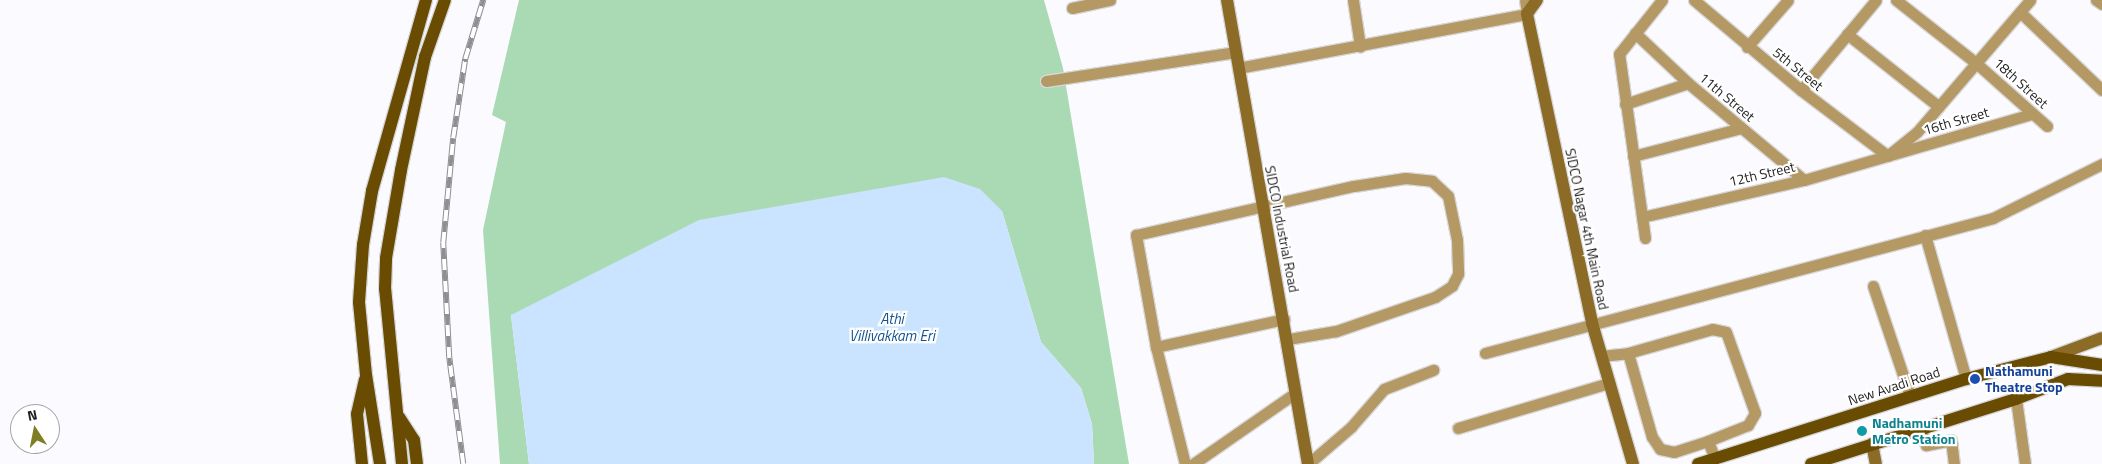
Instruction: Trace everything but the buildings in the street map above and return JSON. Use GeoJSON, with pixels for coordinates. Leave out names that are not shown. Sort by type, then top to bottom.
{"type":"FeatureCollection","features":[{"type":"Feature","properties":{"kind":"main road"},"geometry":{"type":"LineString","coordinates":[[380,464],[366,375],[359,302],[363,245],[372,191],[426,0]]}},
{"type":"Feature","properties":{"kind":"main road"},"geometry":{"type":"LineString","coordinates":[[402,464],[386,289],[386,258],[401,170],[426,57],[445,0]]}},
{"type":"Feature","properties":{"kind":"main road","name":"New Avadi Road"},"geometry":{"type":"LineString","coordinates":[[1698,464],[1966,379],[2051,357],[2102,365]]}},
{"type":"Feature","properties":{"kind":"main road"},"geometry":{"type":"LineString","coordinates":[[2066,380],[2067,358]]}},
{"type":"Feature","properties":{"kind":"main road"},"geometry":{"type":"LineString","coordinates":[[362,464],[357,414],[366,375]]}},
{"type":"Feature","properties":{"kind":"main road"},"geometry":{"type":"LineString","coordinates":[[1811,464],[2016,399],[2066,380],[2102,381]]}},
{"type":"Feature","properties":{"kind":"main road"},"geometry":{"type":"LineString","coordinates":[[399,417],[414,440],[417,464]]}},
{"type":"Feature","properties":{"kind":"street"},"geometry":{"type":"LineString","coordinates":[[1072,8],[1110,0]]}},
{"type":"Feature","properties":{"kind":"street","name":"SIDCO Industrial Road"},"geometry":{"type":"LineString","coordinates":[[1227,0],[1261,208],[1288,339],[1295,393],[1308,464]]}},
{"type":"Feature","properties":{"kind":"street"},"geometry":{"type":"LineString","coordinates":[[1353,0],[1360,46]]}},
{"type":"Feature","properties":{"kind":"street"},"geometry":{"type":"LineString","coordinates":[[1525,0],[1526,14]]}},
{"type":"Feature","properties":{"kind":"street"},"geometry":{"type":"LineString","coordinates":[[1238,68],[1526,14],[1537,0]]}},
{"type":"Feature","properties":{"kind":"street"},"geometry":{"type":"LineString","coordinates":[[1645,238],[1624,104],[1619,54],[1662,0]]}},
{"type":"Feature","properties":{"kind":"street","name":"5th Street"},"geometry":{"type":"LineString","coordinates":[[1694,0],[1801,90],[1888,156]]}},
{"type":"Feature","properties":{"kind":"street"},"geometry":{"type":"LineString","coordinates":[[1748,47],[1788,0]]}},
{"type":"Feature","properties":{"kind":"street"},"geometry":{"type":"LineString","coordinates":[[1801,90],[1876,0]]}},
{"type":"Feature","properties":{"kind":"street","name":"18th Street"},"geometry":{"type":"LineString","coordinates":[[1896,0],[1976,63],[2031,114],[2047,126]]}},
{"type":"Feature","properties":{"kind":"street"},"geometry":{"type":"LineString","coordinates":[[1888,156],[1917,132],[2030,0]]}},
{"type":"Feature","properties":{"kind":"street"},"geometry":{"type":"LineString","coordinates":[[2096,0],[2102,4]]}},
{"type":"Feature","properties":{"kind":"street"},"geometry":{"type":"LineString","coordinates":[[2020,12],[2102,90]]}},
{"type":"Feature","properties":{"kind":"street","name":"SIDCO Nagar 4th Main Road"},"geometry":{"type":"LineString","coordinates":[[1526,14],[1592,323],[1633,464]]}},
{"type":"Feature","properties":{"kind":"street","name":"11th Street"},"geometry":{"type":"LineString","coordinates":[[1635,33],[1688,83],[1804,180]]}},
{"type":"Feature","properties":{"kind":"street"},"geometry":{"type":"LineString","coordinates":[[1847,34],[1938,107]]}},
{"type":"Feature","properties":{"kind":"street"},"geometry":{"type":"LineString","coordinates":[[1046,81],[1236,52]]}},
{"type":"Feature","properties":{"kind":"street"},"geometry":{"type":"LineString","coordinates":[[1624,104],[1688,83]]}},
{"type":"Feature","properties":{"kind":"street","name":"16th Street"},"geometry":{"type":"LineString","coordinates":[[1888,156],[2031,114]]}},
{"type":"Feature","properties":{"kind":"street"},"geometry":{"type":"LineString","coordinates":[[1633,156],[1741,128]]}},
{"type":"Feature","properties":{"kind":"street","name":"12th Street"},"geometry":{"type":"LineString","coordinates":[[1642,217],[1804,180],[1888,156]]}},
{"type":"Feature","properties":{"kind":"street"},"geometry":{"type":"LineString","coordinates":[[1485,353],[1992,218],[2102,164]]}},
{"type":"Feature","properties":{"kind":"street"},"geometry":{"type":"LineString","coordinates":[[1184,464],[1156,347],[1136,235],[1354,186],[1406,178],[1432,181],[1448,196],[1457,248],[1458,274],[1452,286],[1435,297],[1336,331],[1288,339]]}},
{"type":"Feature","properties":{"kind":"street"},"geometry":{"type":"LineString","coordinates":[[1925,235],[1966,379]]}},
{"type":"Feature","properties":{"kind":"street"},"geometry":{"type":"LineString","coordinates":[[1873,286],[1910,396]]}},
{"type":"Feature","properties":{"kind":"street"},"geometry":{"type":"LineString","coordinates":[[1156,347],[1284,319]]}},
{"type":"Feature","properties":{"kind":"street"},"geometry":{"type":"LineString","coordinates":[[1601,356],[1628,353],[1712,328],[1726,332],[1755,414],[1748,425],[1708,441],[1674,452],[1660,449],[1652,438],[1628,353]]}},
{"type":"Feature","properties":{"kind":"street"},"geometry":{"type":"LineString","coordinates":[[2051,357],[2102,338]]}},
{"type":"Feature","properties":{"kind":"street"},"geometry":{"type":"LineString","coordinates":[[1308,464],[1351,427],[1384,389],[1433,370]]}},
{"type":"Feature","properties":{"kind":"street"},"geometry":{"type":"LineString","coordinates":[[1458,428],[1609,383]]}},
{"type":"Feature","properties":{"kind":"street"},"geometry":{"type":"LineString","coordinates":[[1193,464],[1295,393]]}},
{"type":"Feature","properties":{"kind":"street"},"geometry":{"type":"LineString","coordinates":[[2016,399],[2025,464]]}},
{"type":"Feature","properties":{"kind":"street"},"geometry":{"type":"LineString","coordinates":[[1921,430],[1926,445],[1951,440],[1954,464]]}},
{"type":"Feature","properties":{"kind":"street"},"geometry":{"type":"LineString","coordinates":[[1708,441],[1715,459]]}},
{"type":"Feature","properties":{"kind":"street"},"geometry":{"type":"LineString","coordinates":[[1872,444],[1876,464]]}},
{"type":"Feature","properties":{"kind":"green space"},"geometry":{"type":"Polygon","coordinates":[[[519,0],[1044,0],[1063,68],[1129,464],[1094,464],[1092,424],[1081,388],[1041,342],[1002,211],[511,315],[529,464],[500,464],[483,230],[506,122],[492,115],[519,0]]]}},
{"type":"Feature","properties":{"kind":"water","name":"Athi Villivakkam Eri"},"geometry":{"type":"Polygon","coordinates":[[[944,177],[980,189],[1002,211],[1041,342],[1081,388],[1092,424],[1094,464],[529,464],[511,315],[699,220],[944,177]]]}},
{"type":"Feature","properties":{"kind":"railway"},"geometry":{"type":"LineString","coordinates":[[463,464],[449,358],[443,243],[453,138],[465,59],[483,0]]}},
{"type":"Feature","properties":{"kind":"place","name":"Nathamuni Theatre Stop"},"geometry":{"type":"Point","coordinates":[1975,379]}},
{"type":"Feature","properties":{"kind":"place","name":"Nadhamuni Metro Station"},"geometry":{"type":"Point","coordinates":[1862,431]}}]}
